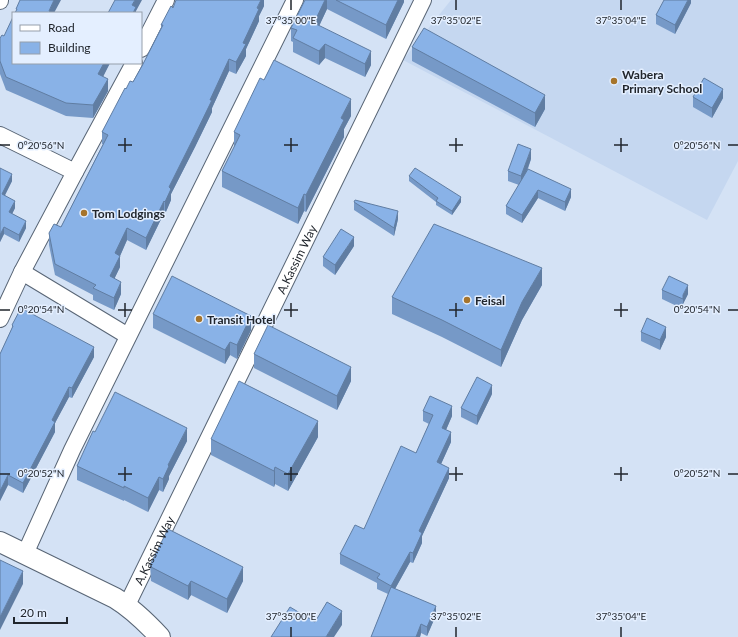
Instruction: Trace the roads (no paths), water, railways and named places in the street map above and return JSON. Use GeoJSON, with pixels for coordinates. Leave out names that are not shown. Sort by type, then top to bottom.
{"type":"FeatureCollection","features":[{"type":"Feature","properties":{"kind":"street"},"geometry":{"type":"LineString","coordinates":[[142,47],[166,0]]}},
{"type":"Feature","properties":{"kind":"street"},"geometry":{"type":"LineString","coordinates":[[25,554],[72,450],[295,0]]}},
{"type":"Feature","properties":{"kind":"street","name":"A.Kassim Way"},"geometry":{"type":"LineString","coordinates":[[127,605],[423,0]]}},
{"type":"Feature","properties":{"kind":"street"},"geometry":{"type":"LineString","coordinates":[[0,319],[22,272],[133,64]]}},
{"type":"Feature","properties":{"kind":"street"},"geometry":{"type":"LineString","coordinates":[[0,135],[75,172]]}},
{"type":"Feature","properties":{"kind":"street"},"geometry":{"type":"LineString","coordinates":[[22,272],[128,336]]}},
{"type":"Feature","properties":{"kind":"street"},"geometry":{"type":"LineString","coordinates":[[0,542],[107,593],[127,605],[160,637]]}},
{"type":"Feature","properties":{"kind":"place","name":"Wabera Primary School"},"geometry":{"type":"Point","coordinates":[614,81]}},
{"type":"Feature","properties":{"kind":"place","name":"Tom Lodgings"},"geometry":{"type":"Point","coordinates":[84,213]}},
{"type":"Feature","properties":{"kind":"place","name":"Feisal"},"geometry":{"type":"Point","coordinates":[467,300]}},
{"type":"Feature","properties":{"kind":"place","name":"Transit Hotel"},"geometry":{"type":"Point","coordinates":[199,319]}}]}
